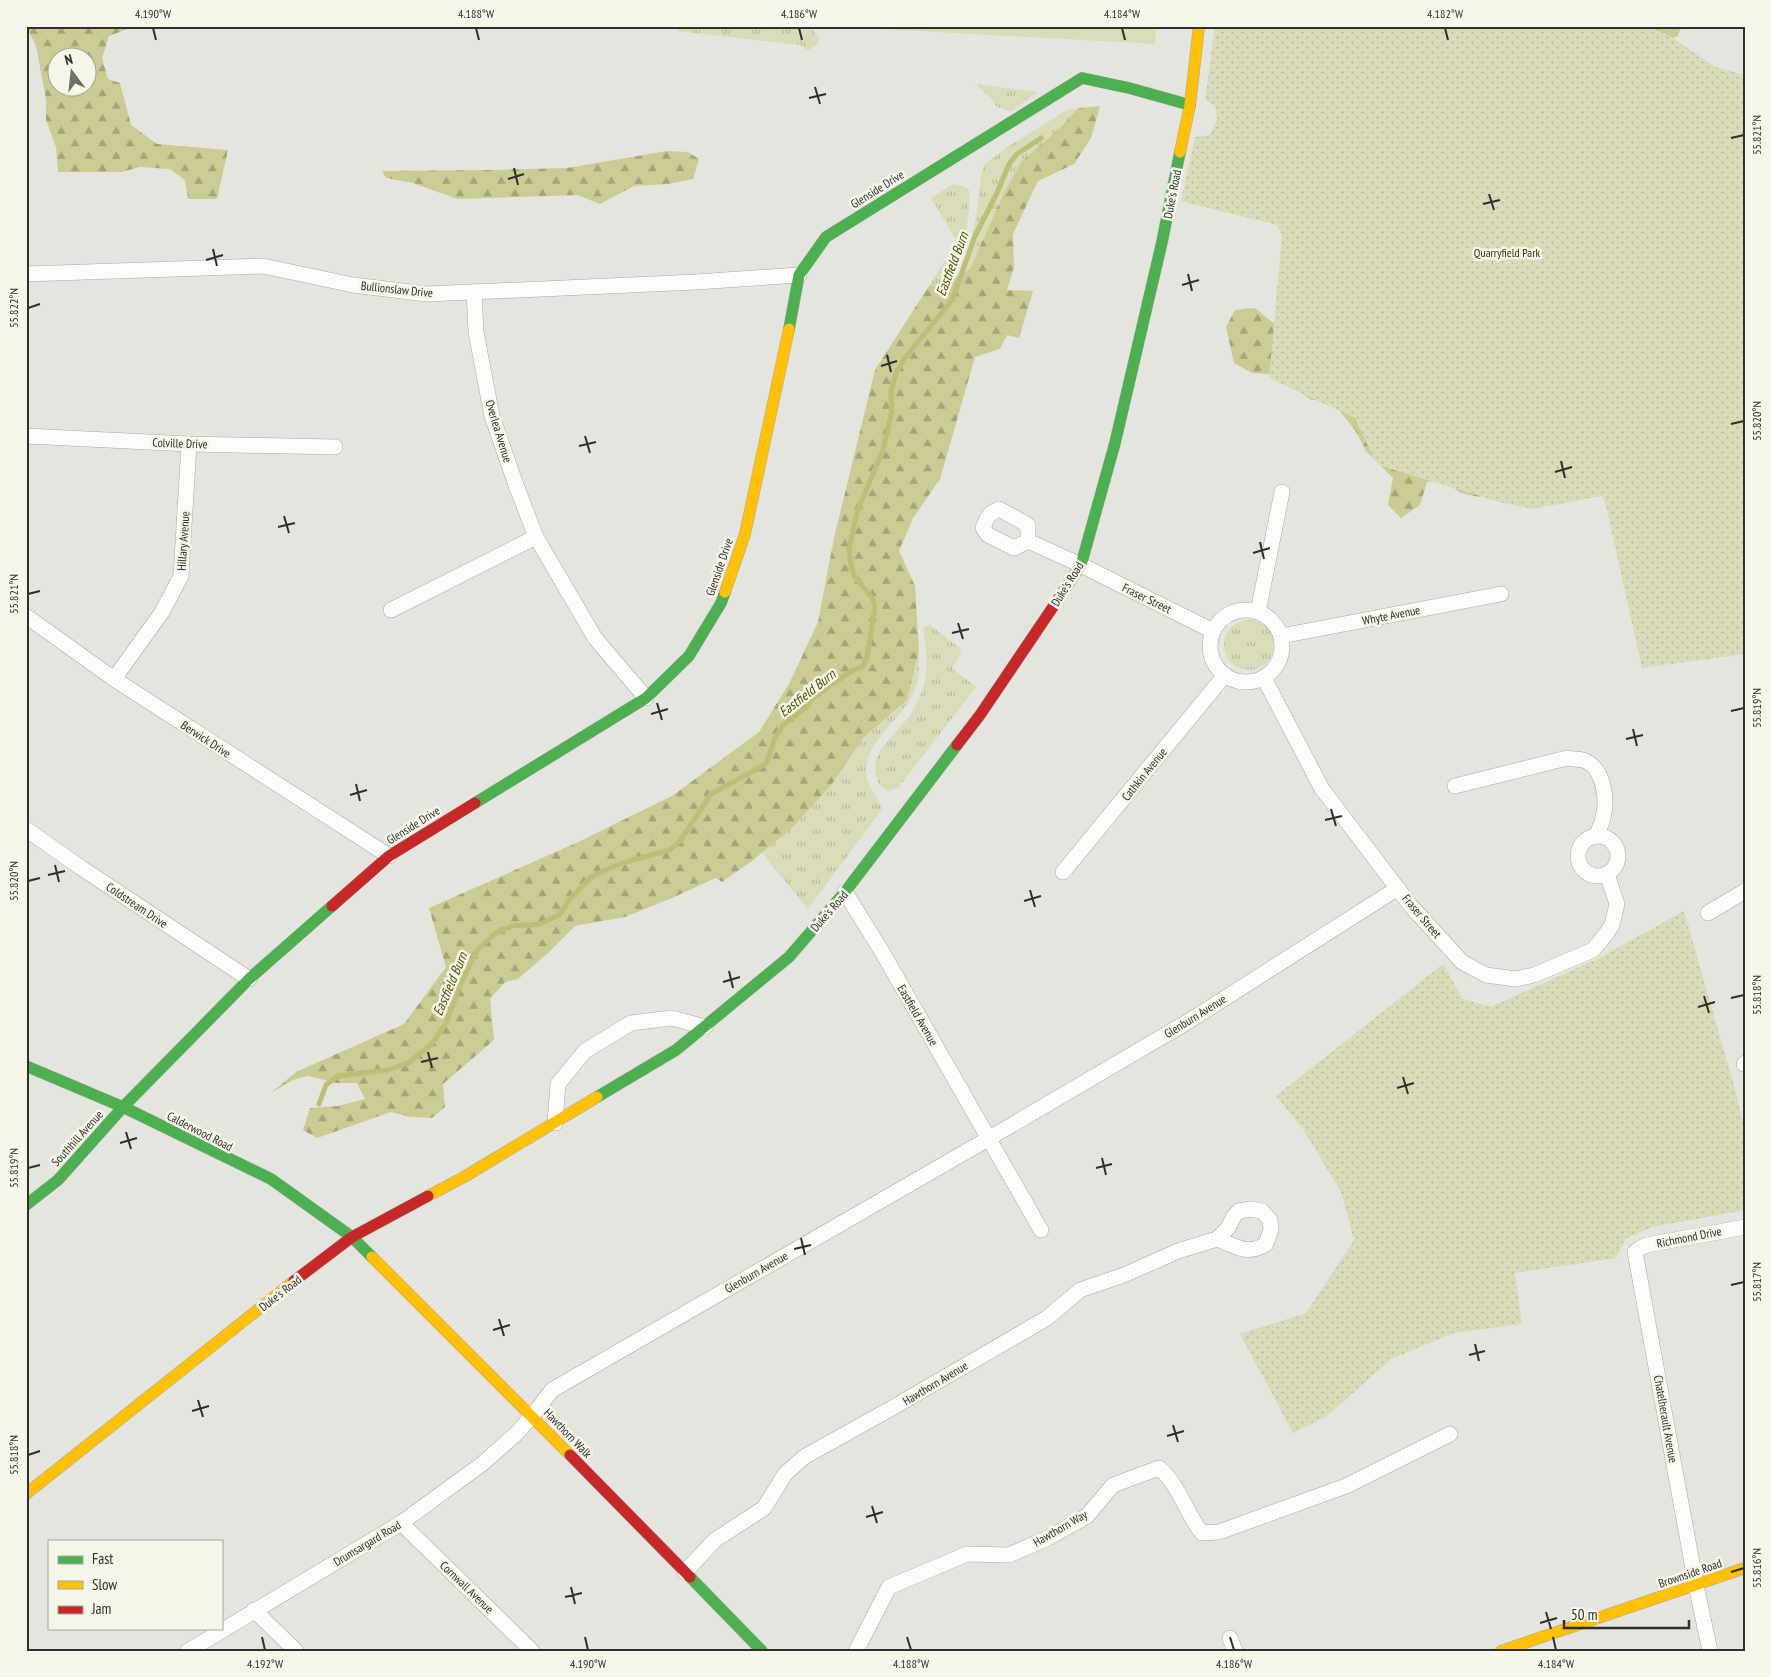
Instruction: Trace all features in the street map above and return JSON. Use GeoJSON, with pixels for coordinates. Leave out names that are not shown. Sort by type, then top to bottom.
{"type":"FeatureCollection","features":[{"type":"Feature","properties":{"kind":"street","name":"Duke's Road"},"geometry":{"type":"LineString","coordinates":[[26,1494],[352,1237],[464,1177],[676,1050],[789,957],[845,892],[980,715],[1081,565],[1115,443],[1162,242],[1190,105],[1199,26]]}},
{"type":"Feature","properties":{"kind":"street","name":"Glenside Drive"},"geometry":{"type":"LineString","coordinates":[[123,1108],[249,979],[389,856],[646,698],[689,656],[721,603],[745,534],[779,380],[799,275],[826,237],[1082,78],[1129,88],[1190,105]]}},
{"type":"Feature","properties":{"kind":"street","name":"Bullionslaw Drive"},"geometry":{"type":"LineString","coordinates":[[26,274],[263,266],[353,285],[427,294],[696,282],[799,275]]}},
{"type":"Feature","properties":{"kind":"street","name":"Overlea Avenue"},"geometry":{"type":"LineString","coordinates":[[474,292],[476,332],[492,416],[536,538],[596,638],[646,698]]}},
{"type":"Feature","properties":{"kind":"street","name":"Colville Drive"},"geometry":{"type":"LineString","coordinates":[[26,436],[189,444],[335,448]]}},
{"type":"Feature","properties":{"kind":"street","name":"Hillary Avenue"},"geometry":{"type":"LineString","coordinates":[[114,679],[162,612],[181,576],[189,444]]}},
{"type":"Feature","properties":{"kind":"street"},"geometry":{"type":"LineString","coordinates":[[1258,612],[1282,492]]}},
{"type":"Feature","properties":{"kind":"street"},"geometry":{"type":"LineString","coordinates":[[392,610],[536,538]]}},
{"type":"Feature","properties":{"kind":"street","name":"Fraser Street"},"geometry":{"type":"LineString","coordinates":[[1028,541],[1081,565],[1213,631]]}},
{"type":"Feature","properties":{"kind":"street","name":"Whyte Avenue"},"geometry":{"type":"LineString","coordinates":[[1281,636],[1502,594]]}},
{"type":"Feature","properties":{"kind":"street"},"geometry":{"type":"LineString","coordinates":[[1242,610],[1258,612],[1268,617],[1276,624],[1283,645],[1278,664],[1264,678],[1244,682],[1234,680],[1225,675],[1216,666],[1211,655],[1210,643],[1213,631],[1227,615],[1242,610]]}},
{"type":"Feature","properties":{"kind":"street","name":"Berwick Drive"},"geometry":{"type":"LineString","coordinates":[[26,616],[114,679],[389,856]]}},
{"type":"Feature","properties":{"kind":"street","name":"Cathkin Avenue"},"geometry":{"type":"LineString","coordinates":[[1063,872],[1225,675]]}},
{"type":"Feature","properties":{"kind":"street","name":"Fraser Street"},"geometry":{"type":"LineString","coordinates":[[1264,678],[1322,789],[1412,906],[1462,962],[1486,976],[1516,979],[1534,975],[1593,950],[1612,925],[1616,910],[1617,904],[1607,874]]}},
{"type":"Feature","properties":{"kind":"street"},"geometry":{"type":"LineString","coordinates":[[1455,786],[1567,758],[1583,760],[1592,765],[1600,776],[1605,801],[1604,818],[1596,836],[1584,842],[1580,847],[1579,860],[1581,866],[1597,876],[1607,874],[1617,862],[1616,849],[1608,839],[1596,836]]}},
{"type":"Feature","properties":{"kind":"street","name":"Coldstream Drive"},"geometry":{"type":"LineString","coordinates":[[26,829],[249,979]]}},
{"type":"Feature","properties":{"kind":"street","name":"Glenburn Avenue"},"geometry":{"type":"LineString","coordinates":[[532,1416],[552,1390],[1189,1021],[1398,888]]}},
{"type":"Feature","properties":{"kind":"street"},"geometry":{"type":"LineString","coordinates":[[1708,913],[1745,890]]}},
{"type":"Feature","properties":{"kind":"street","name":"Eastfield Avenue"},"geometry":{"type":"LineString","coordinates":[[845,892],[881,950],[988,1139]]}},
{"type":"Feature","properties":{"kind":"street"},"geometry":{"type":"LineString","coordinates":[[555,1123],[558,1084],[585,1051],[630,1023],[672,1018],[705,1027]]}},
{"type":"Feature","properties":{"kind":"street","name":"Calderwood Road"},"geometry":{"type":"LineString","coordinates":[[26,1066],[123,1108],[271,1179],[352,1237]]}},
{"type":"Feature","properties":{"kind":"street","name":"Southhill Avenue"},"geometry":{"type":"LineString","coordinates":[[26,1205],[58,1180],[123,1108]]}},
{"type":"Feature","properties":{"kind":"street"},"geometry":{"type":"LineString","coordinates":[[988,1139],[1041,1230]]}},
{"type":"Feature","properties":{"kind":"street","name":"Richmond Drive"},"geometry":{"type":"LineString","coordinates":[[1635,1252],[1647,1245],[1745,1227]]}},
{"type":"Feature","properties":{"kind":"street","name":"Hawthorn Walk"},"geometry":{"type":"LineString","coordinates":[[352,1237],[532,1416],[762,1651]]}},
{"type":"Feature","properties":{"kind":"street","name":"Hawthorn Avenue"},"geometry":{"type":"LineString","coordinates":[[685,1572],[715,1540],[764,1508],[785,1474],[804,1457],[1047,1318],[1080,1290],[1124,1275],[1178,1251],[1217,1239]]}},
{"type":"Feature","properties":{"kind":"street","name":"Chatelherault Avenue"},"geometry":{"type":"LineString","coordinates":[[1635,1252],[1696,1585],[1710,1651]]}},
{"type":"Feature","properties":{"kind":"street","name":"Drumsargard Road"},"geometry":{"type":"LineString","coordinates":[[222,1630],[401,1523],[482,1464],[516,1434],[532,1416]]}},
{"type":"Feature","properties":{"kind":"street","name":"Hawthorn Way"},"geometry":{"type":"LineString","coordinates":[[856,1651],[889,1587],[967,1554],[1009,1555],[1048,1538],[1087,1516],[1113,1485],[1159,1468],[1168,1474],[1193,1522],[1202,1533],[1218,1532],[1346,1486],[1450,1434]]}},
{"type":"Feature","properties":{"kind":"street","name":"Cornwall Avenue"},"geometry":{"type":"LineString","coordinates":[[401,1523],[532,1651]]}},
{"type":"Feature","properties":{"kind":"street","name":"Brownside Road"},"geometry":{"type":"LineString","coordinates":[[1501,1651],[1745,1568]]}},
{"type":"Feature","properties":{"kind":"street"},"geometry":{"type":"LineString","coordinates":[[254,1610],[296,1651]]}},
{"type":"Feature","properties":{"kind":"street","name":"Drumsargard Road"},"geometry":{"type":"LineString","coordinates":[[188,1651],[222,1630]]}},
{"type":"Feature","properties":{"kind":"green space"},"geometry":{"type":"Polygon","coordinates":[[[26,26],[136,26],[109,36],[102,58],[108,79],[120,83],[131,125],[157,144],[228,150],[217,199],[188,199],[185,180],[170,169],[140,167],[122,172],[58,172],[56,147],[46,120],[46,99],[36,46],[26,26]]]}},
{"type":"Feature","properties":{"kind":"green space"},"geometry":{"type":"Polygon","coordinates":[[[679,26],[807,26],[819,38],[817,45],[808,50],[800,45],[677,31],[679,26]]]}},
{"type":"Feature","properties":{"kind":"green space"},"geometry":{"type":"Polygon","coordinates":[[[882,26],[1156,26],[1155,44],[882,29],[882,26]]]}},
{"type":"Feature","properties":{"kind":"green space","name":"Quarryfield Park"},"geometry":{"type":"Polygon","coordinates":[[[1215,26],[1649,26],[1670,36],[1715,67],[1745,75],[1745,654],[1642,668],[1606,506],[1602,496],[1532,509],[1503,503],[1381,466],[1375,461],[1355,418],[1269,378],[1282,236],[1277,225],[1181,201],[1195,137],[1210,135],[1217,119],[1215,106],[1205,100],[1215,26]]]}},
{"type":"Feature","properties":{"kind":"green space"},"geometry":{"type":"Polygon","coordinates":[[[1577,26],[1681,26],[1678,36],[1661,43],[1577,26]]]}},
{"type":"Feature","properties":{"kind":"green space"},"geometry":{"type":"Polygon","coordinates":[[[975,84],[1038,92],[1012,111],[996,106],[993,100],[975,84]]]}},
{"type":"Feature","properties":{"kind":"green space"},"geometry":{"type":"Polygon","coordinates":[[[1100,106],[1091,138],[1074,164],[1038,181],[1013,234],[1014,267],[1007,290],[1033,291],[1019,338],[1007,335],[1000,349],[975,357],[940,479],[913,518],[899,551],[915,586],[919,651],[907,700],[863,738],[832,784],[792,828],[752,861],[722,882],[716,878],[625,917],[575,926],[518,979],[505,982],[490,999],[494,1040],[443,1084],[445,1107],[432,1118],[410,1117],[391,1112],[317,1138],[303,1130],[310,1108],[338,1106],[365,1099],[357,1083],[337,1083],[308,1076],[293,1080],[271,1093],[296,1072],[404,1024],[446,967],[429,908],[576,843],[672,796],[759,732],[789,684],[818,622],[834,538],[875,370],[929,286],[942,285],[970,269],[1003,195],[1022,161],[1057,131],[1079,108],[1100,106]]]}},
{"type":"Feature","properties":{"kind":"green space"},"geometry":{"type":"Polygon","coordinates":[[[1079,108],[1003,195],[970,269],[965,272],[984,165],[1007,147],[1067,110],[1079,108]]]}},
{"type":"Feature","properties":{"kind":"green space"},"geometry":{"type":"Polygon","coordinates":[[[667,151],[688,152],[699,159],[693,179],[668,184],[634,186],[600,204],[577,195],[457,199],[413,183],[386,178],[382,171],[567,168],[667,151]]]}},
{"type":"Feature","properties":{"kind":"green space"},"geometry":{"type":"Polygon","coordinates":[[[953,184],[963,186],[969,190],[969,209],[962,251],[955,274],[951,280],[944,285],[929,286],[957,241],[931,198],[953,184]]]}},
{"type":"Feature","properties":{"kind":"green space"},"geometry":{"type":"Polygon","coordinates":[[[1255,308],[1272,322],[1292,331],[1491,491],[1479,497],[1461,493],[1442,479],[1427,482],[1420,505],[1401,518],[1388,505],[1393,478],[1366,451],[1355,430],[1331,400],[1311,400],[1280,375],[1252,373],[1234,363],[1226,327],[1235,310],[1255,308]]]}},
{"type":"Feature","properties":{"kind":"green space"},"geometry":{"type":"Polygon","coordinates":[[[1244,620],[1254,620],[1267,627],[1274,640],[1274,650],[1267,663],[1254,670],[1244,670],[1235,666],[1228,659],[1224,650],[1224,640],[1228,631],[1235,624],[1244,620]]]}},
{"type":"Feature","properties":{"kind":"green space"},"geometry":{"type":"Polygon","coordinates":[[[930,625],[960,648],[961,654],[952,668],[976,687],[898,788],[887,791],[882,788],[875,773],[877,756],[910,715],[922,691],[927,667],[923,627],[930,625]]]}},
{"type":"Feature","properties":{"kind":"green space"},"geometry":{"type":"Polygon","coordinates":[[[919,651],[918,677],[914,692],[871,750],[867,761],[867,777],[882,808],[808,909],[762,853],[792,828],[832,784],[863,738],[907,700],[919,651]]]}},
{"type":"Feature","properties":{"kind":"green space"},"geometry":{"type":"Polygon","coordinates":[[[1684,911],[1745,1129],[1745,1210],[1652,1227],[1625,1239],[1616,1258],[1515,1273],[1522,1324],[1454,1333],[1391,1359],[1327,1416],[1293,1433],[1240,1334],[1306,1313],[1354,1240],[1341,1192],[1303,1129],[1276,1096],[1443,964],[1463,999],[1491,1007],[1599,958],[1684,911]]]}},
{"type":"Feature","properties":{"kind":"waterway","name":"Eastfield Burn"},"geometry":{"type":"LineString","coordinates":[[319,1104],[326,1085],[338,1076],[388,1070],[408,1063],[431,1045],[446,1023],[461,983],[478,949],[496,933],[512,926],[540,924],[559,915],[570,899],[590,878],[629,861],[670,850],[680,841],[711,794],[766,764],[775,738],[783,725],[807,707],[812,699],[821,692],[850,672],[863,666],[867,657],[875,607],[873,599],[855,577],[851,566],[849,549],[857,512],[883,450],[892,411],[891,392],[896,373],[904,359],[952,300],[975,236],[997,193],[1009,164],[1017,154],[1041,138]]}},
{"type":"Feature","properties":{"kind":"traffic: fast"},"geometry":{"type":"LineString","coordinates":[[789,329],[799,275],[826,237],[1082,78],[1129,88],[1190,105]]}},
{"type":"Feature","properties":{"kind":"traffic: fast"},"geometry":{"type":"LineString","coordinates":[[1061,595],[1081,565],[1115,443],[1162,242],[1180,152]]}},
{"type":"Feature","properties":{"kind":"traffic: fast"},"geometry":{"type":"LineString","coordinates":[[475,803],[646,698],[689,656],[721,603],[725,592]]}},
{"type":"Feature","properties":{"kind":"traffic: fast"},"geometry":{"type":"LineString","coordinates":[[597,1097],[676,1050],[789,957],[845,892],[957,745]]}},
{"type":"Feature","properties":{"kind":"traffic: fast"},"geometry":{"type":"LineString","coordinates":[[26,1205],[58,1180],[123,1107],[249,979],[332,906]]}},
{"type":"Feature","properties":{"kind":"traffic: fast"},"geometry":{"type":"LineString","coordinates":[[26,1066],[123,1107],[271,1179],[352,1237],[372,1257]]}},
{"type":"Feature","properties":{"kind":"traffic: fast"},"geometry":{"type":"LineString","coordinates":[[690,1577],[762,1651]]}},
{"type":"Feature","properties":{"kind":"traffic: slow"},"geometry":{"type":"LineString","coordinates":[[1180,152],[1190,105],[1199,26]]}},
{"type":"Feature","properties":{"kind":"traffic: slow"},"geometry":{"type":"LineString","coordinates":[[725,592],[745,534],[789,329]]}},
{"type":"Feature","properties":{"kind":"traffic: slow"},"geometry":{"type":"LineString","coordinates":[[428,1196],[464,1177],[597,1097]]}},
{"type":"Feature","properties":{"kind":"traffic: slow"},"geometry":{"type":"LineString","coordinates":[[372,1257],[570,1455]]}},
{"type":"Feature","properties":{"kind":"traffic: slow"},"geometry":{"type":"LineString","coordinates":[[26,1494],[294,1281]]}},
{"type":"Feature","properties":{"kind":"traffic: slow"},"geometry":{"type":"LineString","coordinates":[[1501,1651],[1745,1568]]}},
{"type":"Feature","properties":{"kind":"traffic: jam"},"geometry":{"type":"LineString","coordinates":[[957,745],[980,715],[1061,595]]}},
{"type":"Feature","properties":{"kind":"traffic: jam"},"geometry":{"type":"LineString","coordinates":[[332,906],[389,856],[475,803]]}},
{"type":"Feature","properties":{"kind":"traffic: jam"},"geometry":{"type":"LineString","coordinates":[[294,1281],[352,1237],[428,1196]]}},
{"type":"Feature","properties":{"kind":"traffic: jam"},"geometry":{"type":"LineString","coordinates":[[570,1455],[690,1577]]}}]}
